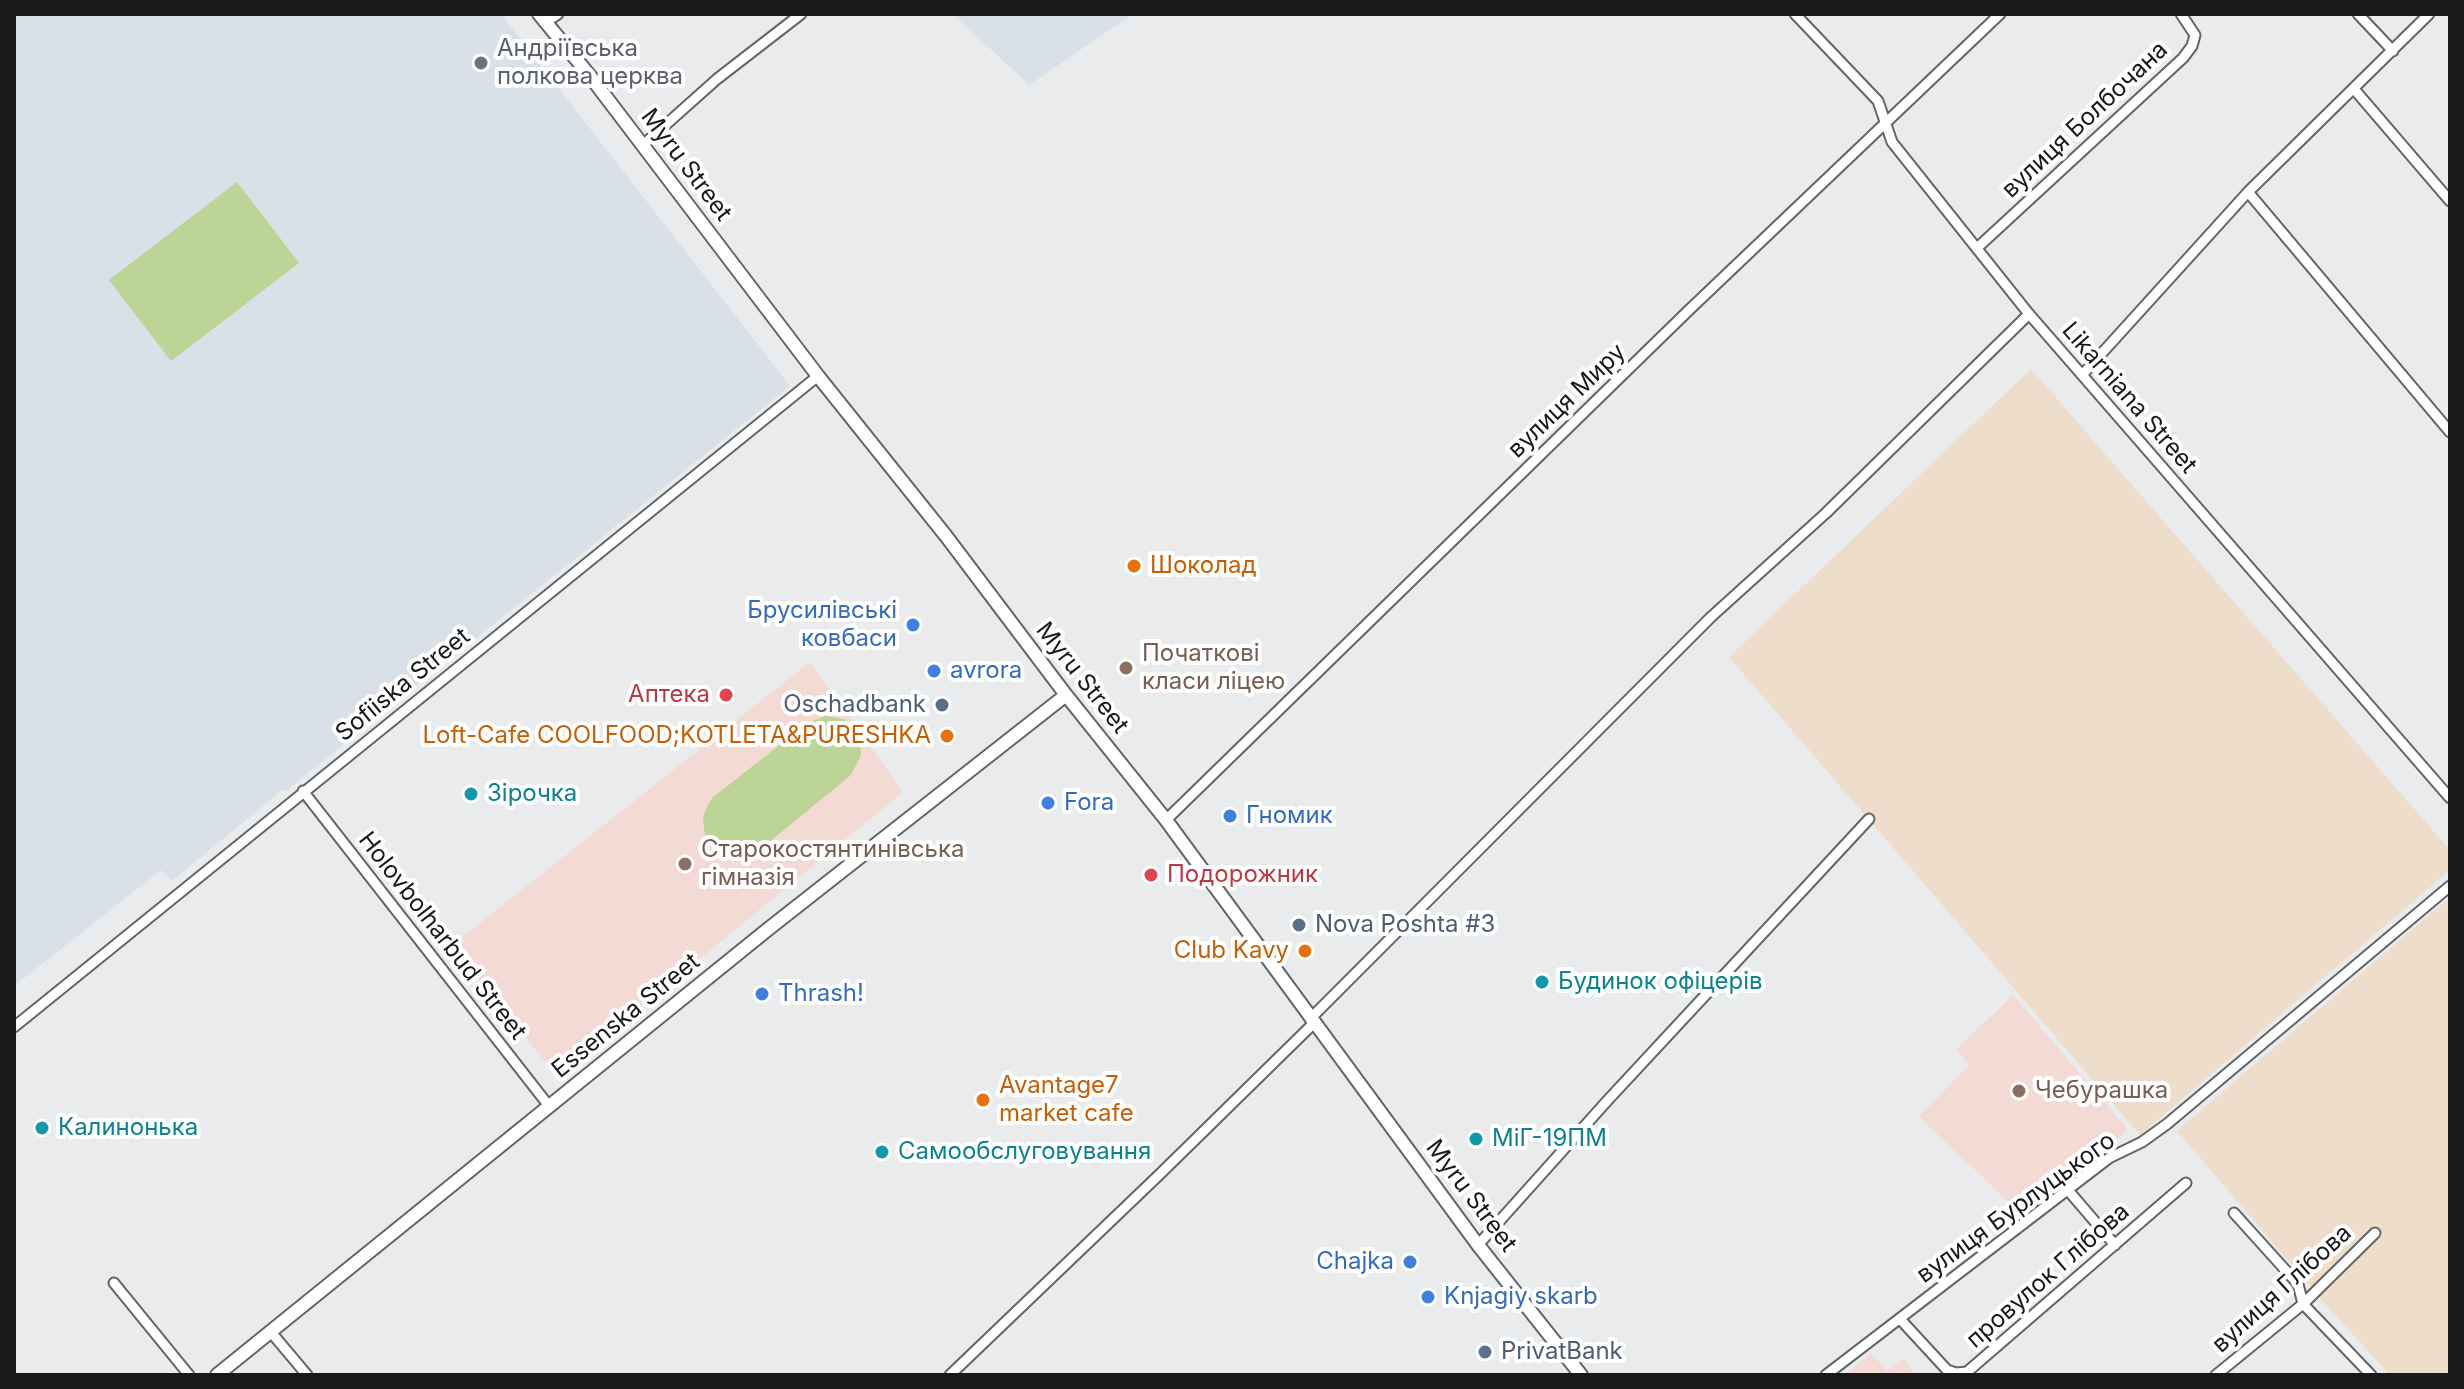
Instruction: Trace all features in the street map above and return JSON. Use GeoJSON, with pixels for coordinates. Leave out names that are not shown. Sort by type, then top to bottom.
{"type":"FeatureCollection","features":[{"type":"Feature","properties":{"kind":"main road","name":"Myru Street"},"geometry":{"type":"LineString","coordinates":[[543,18],[818,376],[1166,820],[1478,1245],[1581,1375]]}},
{"type":"Feature","properties":{"kind":"main road","name":"Essenska Street"},"geometry":{"type":"LineString","coordinates":[[217,1375],[901,823],[1066,695]]}},
{"type":"Feature","properties":{"kind":"street"},"geometry":{"type":"LineString","coordinates":[[543,18],[558,14]]}},
{"type":"Feature","properties":{"kind":"street"},"geometry":{"type":"LineString","coordinates":[[643,145],[717,79],[801,14]]}},
{"type":"Feature","properties":{"kind":"street","name":"Likarniana Street"},"geometry":{"type":"LineString","coordinates":[[1795,14],[1878,101],[1892,142],[2029,314],[2450,798]]}},
{"type":"Feature","properties":{"kind":"street","name":"вулиця Миру"},"geometry":{"type":"LineString","coordinates":[[1166,820],[1885,121],[2000,14]]}},
{"type":"Feature","properties":{"kind":"street","name":"вулиця Болбочана"},"geometry":{"type":"LineString","coordinates":[[1977,248],[2183,58],[2192,46],[2195,35],[2181,14]]}},
{"type":"Feature","properties":{"kind":"street"},"geometry":{"type":"LineString","coordinates":[[2358,14],[2393,51]]}},
{"type":"Feature","properties":{"kind":"street"},"geometry":{"type":"LineString","coordinates":[[2083,374],[2248,192],[2429,14]]}},
{"type":"Feature","properties":{"kind":"street"},"geometry":{"type":"LineString","coordinates":[[2354,89],[2450,201]]}},
{"type":"Feature","properties":{"kind":"street"},"geometry":{"type":"LineString","coordinates":[[2248,192],[2450,432]]}},
{"type":"Feature","properties":{"kind":"street"},"geometry":{"type":"LineString","coordinates":[[950,1375],[1312,1021],[1711,617],[1826,513],[2029,314]]}},
{"type":"Feature","properties":{"kind":"street","name":"Sofiiska Street"},"geometry":{"type":"LineString","coordinates":[[14,1027],[818,376]]}},
{"type":"Feature","properties":{"kind":"street","name":"Holovbolharbud Street"},"geometry":{"type":"LineString","coordinates":[[303,791],[549,1106]]}},
{"type":"Feature","properties":{"kind":"street"},"geometry":{"type":"LineString","coordinates":[[1478,1245],[1869,819]]}},
{"type":"Feature","properties":{"kind":"street","name":"вулиця Бурлуцького"},"geometry":{"type":"LineString","coordinates":[[1826,1375],[2109,1158],[2142,1142],[2167,1124],[2450,886]]}},
{"type":"Feature","properties":{"kind":"street","name":"провулок Глібова"},"geometry":{"type":"LineString","coordinates":[[1900,1319],[1947,1370],[1967,1372],[2186,1183]]}},
{"type":"Feature","properties":{"kind":"street"},"geometry":{"type":"LineString","coordinates":[[2067,1189],[2115,1245]]}},
{"type":"Feature","properties":{"kind":"street"},"geometry":{"type":"LineString","coordinates":[[2234,1213],[2298,1284],[2303,1304],[2371,1375]]}},
{"type":"Feature","properties":{"kind":"street","name":"вулиця Глібова"},"geometry":{"type":"LineString","coordinates":[[2216,1375],[2303,1304],[2375,1233]]}},
{"type":"Feature","properties":{"kind":"street"},"geometry":{"type":"LineString","coordinates":[[114,1283],[189,1375]]}},
{"type":"Feature","properties":{"kind":"street"},"geometry":{"type":"LineString","coordinates":[[270,1331],[307,1375]]}},
{"type":"Feature","properties":{"kind":"shaded area"},"geometry":{"type":"Polygon","coordinates":[[[14,14],[501,14],[790,386],[172,881],[161,870],[14,986],[14,14]]]}},
{"type":"Feature","properties":{"kind":"shaded area"},"geometry":{"type":"Polygon","coordinates":[[[931,14],[1133,14],[1029,85],[954,15],[933,17],[931,14]]]}},
{"type":"Feature","properties":{"kind":"shaded area"},"geometry":{"type":"Polygon","coordinates":[[[2031,369],[2450,850],[2450,870],[2140,1135],[1729,657],[2031,369]]]}},
{"type":"Feature","properties":{"kind":"shaded area","name":"Старокостянтинівська гімназія"},"geometry":{"type":"Polygon","coordinates":[[[810,662],[903,792],[557,1076],[451,946],[810,662]]]}},
{"type":"Feature","properties":{"kind":"shaded area"},"geometry":{"type":"Polygon","coordinates":[[[2450,897],[2450,1375],[2390,1375],[2177,1131],[2450,897]]]}},
{"type":"Feature","properties":{"kind":"shaded area","name":"Чебурашка"},"geometry":{"type":"Polygon","coordinates":[[[2013,995],[2128,1130],[2024,1216],[1919,1117],[1969,1065],[1957,1049],[2013,995]]]}},
{"type":"Feature","properties":{"kind":"shaded area"},"geometry":{"type":"Polygon","coordinates":[[[1871,1353],[1887,1371],[1903,1359],[1916,1375],[1845,1375],[1871,1353]]]}},
{"type":"Feature","properties":{"kind":"green space"},"geometry":{"type":"Polygon","coordinates":[[[237,182],[299,263],[171,361],[109,280],[237,182]]]}},
{"type":"Feature","properties":{"kind":"green space"},"geometry":{"type":"Polygon","coordinates":[[[826,716],[844,719],[860,739],[861,755],[851,775],[763,847],[737,855],[729,855],[715,848],[705,834],[703,822],[712,798],[809,722],[826,716]]]}},
{"type":"Feature","properties":{"kind":"place","name":"Андріївська полкова церква"},"geometry":{"type":"Point","coordinates":[481,63]}},
{"type":"Feature","properties":{"kind":"place","name":"Шоколад"},"geometry":{"type":"Point","coordinates":[1134,566]}},
{"type":"Feature","properties":{"kind":"place","name":"Брусилівські ковбаси"},"geometry":{"type":"Point","coordinates":[913,625]}},
{"type":"Feature","properties":{"kind":"place","name":"Початкові класи ліцею"},"geometry":{"type":"Point","coordinates":[1126,668]}},
{"type":"Feature","properties":{"kind":"place","name":"avrora"},"geometry":{"type":"Point","coordinates":[934,671]}},
{"type":"Feature","properties":{"kind":"place","name":"Аптека"},"geometry":{"type":"Point","coordinates":[726,695]}},
{"type":"Feature","properties":{"kind":"place","name":"Oschadbank"},"geometry":{"type":"Point","coordinates":[942,705]}},
{"type":"Feature","properties":{"kind":"place","name":"Loft-Cafe COOLFOOD;KOTLETA&PURESHKA"},"geometry":{"type":"Point","coordinates":[947,736]}},
{"type":"Feature","properties":{"kind":"place","name":"Зірочка"},"geometry":{"type":"Point","coordinates":[471,794]}},
{"type":"Feature","properties":{"kind":"place","name":"Fora"},"geometry":{"type":"Point","coordinates":[1048,803]}},
{"type":"Feature","properties":{"kind":"place","name":"Гномик"},"geometry":{"type":"Point","coordinates":[1230,816]}},
{"type":"Feature","properties":{"kind":"place","name":"Старокостянтинівська гімназія"},"geometry":{"type":"Point","coordinates":[685,864]}},
{"type":"Feature","properties":{"kind":"place","name":"Подорожник"},"geometry":{"type":"Point","coordinates":[1151,875]}},
{"type":"Feature","properties":{"kind":"place","name":"Nova Poshta #3"},"geometry":{"type":"Point","coordinates":[1299,925]}},
{"type":"Feature","properties":{"kind":"place","name":"Club Kavy"},"geometry":{"type":"Point","coordinates":[1305,951]}},
{"type":"Feature","properties":{"kind":"place","name":"Будинок офіцерів"},"geometry":{"type":"Point","coordinates":[1542,982]}},
{"type":"Feature","properties":{"kind":"place","name":"Thrash!"},"geometry":{"type":"Point","coordinates":[762,994]}},
{"type":"Feature","properties":{"kind":"place","name":"Чебурашка"},"geometry":{"type":"Point","coordinates":[2019,1091]}},
{"type":"Feature","properties":{"kind":"place","name":"Avantage7 market cafe"},"geometry":{"type":"Point","coordinates":[983,1100]}},
{"type":"Feature","properties":{"kind":"place","name":"Калинонька"},"geometry":{"type":"Point","coordinates":[42,1128]}},
{"type":"Feature","properties":{"kind":"place","name":"МіГ-19ПМ"},"geometry":{"type":"Point","coordinates":[1476,1139]}},
{"type":"Feature","properties":{"kind":"place","name":"Самообслуговування"},"geometry":{"type":"Point","coordinates":[882,1152]}},
{"type":"Feature","properties":{"kind":"place","name":"Сhajka"},"geometry":{"type":"Point","coordinates":[1410,1262]}},
{"type":"Feature","properties":{"kind":"place","name":"Knjagiy skarb"},"geometry":{"type":"Point","coordinates":[1428,1297]}},
{"type":"Feature","properties":{"kind":"place","name":"PrivatBank"},"geometry":{"type":"Point","coordinates":[1485,1352]}}]}
